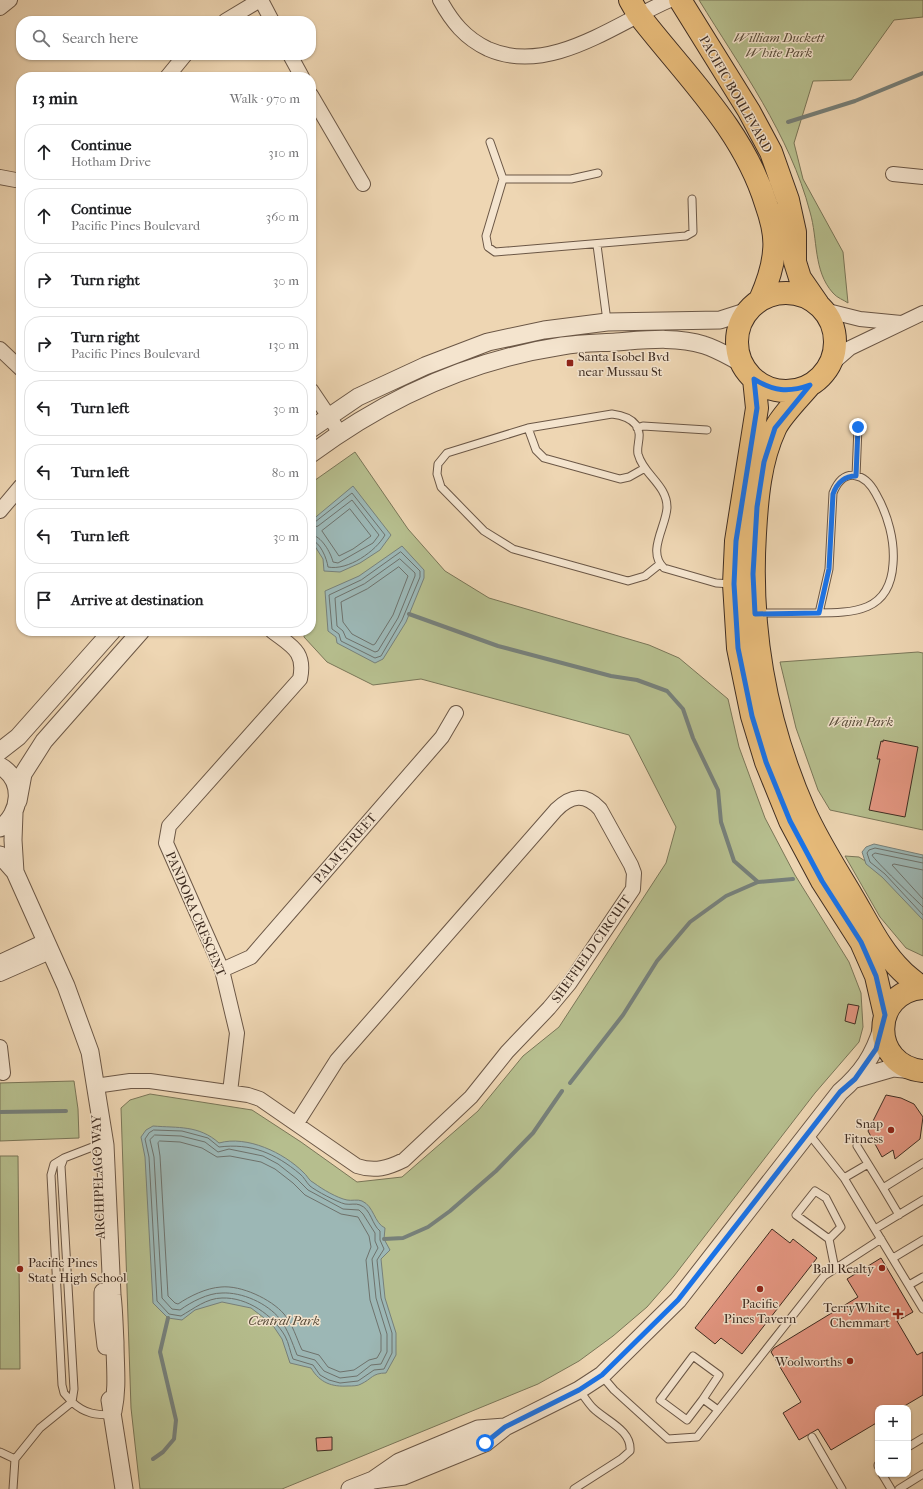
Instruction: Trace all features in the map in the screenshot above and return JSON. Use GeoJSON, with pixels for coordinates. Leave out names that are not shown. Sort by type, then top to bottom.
{"type":"FeatureCollection","features":[{"type":"Feature","properties":{"kind":"main road","name":"PACIFIC BOULEVARD"},"geometry":{"type":"LineString","coordinates":[[680,0],[749,112],[771,152],[788,200],[795,232],[795,262],[800,278],[821,307]]}},
{"type":"Feature","properties":{"kind":"main road"},"geometry":{"type":"LineString","coordinates":[[634,7],[737,139],[759,180],[772,221],[774,250],[769,280],[754,306],[741,323],[738,336],[738,350],[748,371],[757,408],[736,541],[734,584],[738,648],[752,716],[766,762],[790,821],[822,881],[861,942],[876,976],[884,1021],[884,1042],[891,1055],[901,1064],[921,1070]]}},
{"type":"Feature","properties":{"kind":"main road"},"geometry":{"type":"LineString","coordinates":[[754,306],[774,294],[790,293],[805,296],[821,307],[831,321],[835,339],[833,357],[828,368],[820,378],[810,385],[775,428],[764,462],[757,507],[753,567],[756,632],[769,706],[776,736],[806,813],[833,864],[884,948],[901,970],[922,988]]}},
{"type":"Feature","properties":{"kind":"main road"},"geometry":{"type":"LineString","coordinates":[[748,371],[766,387],[781,391],[795,390],[810,385]]}},
{"type":"Feature","properties":{"kind":"main road"},"geometry":{"type":"LineString","coordinates":[[884,1021],[891,1004],[900,996],[910,990],[922,988]]}},
{"type":"Feature","properties":{"kind":"street"},"geometry":{"type":"LineString","coordinates":[[0,8],[10,0]]}},
{"type":"Feature","properties":{"kind":"street"},"geometry":{"type":"LineString","coordinates":[[233,16],[260,0],[269,16]]}},
{"type":"Feature","properties":{"kind":"street"},"geometry":{"type":"LineString","coordinates":[[440,0],[448,15],[470,39],[498,53],[525,58],[537,57],[566,50],[634,7],[670,0]]}},
{"type":"Feature","properties":{"kind":"street"},"geometry":{"type":"LineString","coordinates":[[171,72],[181,60]]}},
{"type":"Feature","properties":{"kind":"street"},"geometry":{"type":"LineString","coordinates":[[293,60],[299,72]]}},
{"type":"Feature","properties":{"kind":"street"},"geometry":{"type":"LineString","coordinates":[[316,104],[363,184]]}},
{"type":"Feature","properties":{"kind":"street"},"geometry":{"type":"LineString","coordinates":[[893,174],[923,177]]}},
{"type":"Feature","properties":{"kind":"street"},"geometry":{"type":"LineString","coordinates":[[0,176],[16,180]]}},
{"type":"Feature","properties":{"kind":"street"},"geometry":{"type":"LineString","coordinates":[[316,426],[358,397],[425,366],[488,342],[544,330],[607,322],[720,320],[754,306]]}},
{"type":"Feature","properties":{"kind":"street"},"geometry":{"type":"LineString","coordinates":[[821,307],[860,319],[902,323]]}},
{"type":"Feature","properties":{"kind":"street"},"geometry":{"type":"LineString","coordinates":[[828,368],[850,348],[923,313]]}},
{"type":"Feature","properties":{"kind":"street"},"geometry":{"type":"LineString","coordinates":[[316,450],[340,433],[384,406],[441,379],[502,359],[562,346],[633,341],[680,340],[704,345],[748,371]]}},
{"type":"Feature","properties":{"kind":"street"},"geometry":{"type":"LineString","coordinates":[[0,349],[16,364]]}},
{"type":"Feature","properties":{"kind":"street"},"geometry":{"type":"LineString","coordinates":[[316,397],[340,433]]}},
{"type":"Feature","properties":{"kind":"street"},"geometry":{"type":"LineString","coordinates":[[0,511],[16,492]]}},
{"type":"Feature","properties":{"kind":"street"},"geometry":{"type":"LineString","coordinates":[[0,751],[18,737],[108,636]]}},
{"type":"Feature","properties":{"kind":"street"},"geometry":{"type":"LineString","coordinates":[[0,828],[7,824],[16,807],[23,774],[44,741],[137,636]]}},
{"type":"Feature","properties":{"kind":"street","name":"PANDORA CRESCENT"},"geometry":{"type":"LineString","coordinates":[[230,1092],[237,1033],[222,970],[166,843],[169,826],[300,679],[303,665],[295,649],[278,636]]}},
{"type":"Feature","properties":{"kind":"street","name":"PALM STREET"},"geometry":{"type":"LineString","coordinates":[[222,970],[251,957],[442,737],[456,713]]}},
{"type":"Feature","properties":{"kind":"street"},"geometry":{"type":"LineString","coordinates":[[0,766],[12,778],[17,789],[16,807]]}},
{"type":"Feature","properties":{"kind":"street","name":"SHEFFIELD CIRCUIT"},"geometry":{"type":"LineString","coordinates":[[95,1086],[130,1081],[150,1081],[248,1095],[260,1099],[357,1166],[367,1169],[379,1169],[392,1166],[404,1160],[471,1097],[507,1052],[569,984],[633,888],[634,873],[631,865],[600,809],[594,802],[587,798],[579,797],[570,799],[556,810],[340,1056],[297,1124]]}},
{"type":"Feature","properties":{"kind":"street","name":"ARCHIPELAGO WAY"},"geometry":{"type":"LineString","coordinates":[[15,872],[12,840],[16,807]]}},
{"type":"Feature","properties":{"kind":"street","name":"ARCHIPELAGO WAY"},"geometry":{"type":"LineString","coordinates":[[0,855],[15,872],[80,1022],[90,1052],[105,1145],[112,1295],[115,1319],[114,1340],[117,1389],[113,1413]]}},
{"type":"Feature","properties":{"kind":"street"},"geometry":{"type":"LineString","coordinates":[[0,962],[48,947]]}},
{"type":"Feature","properties":{"kind":"street"},"geometry":{"type":"LineString","coordinates":[[0,974],[48,947]]}},
{"type":"Feature","properties":{"kind":"street"},"geometry":{"type":"LineString","coordinates":[[350,1489],[373,1480],[399,1462],[478,1429],[505,1427],[579,1390],[602,1375],[678,1300],[840,1092],[855,1079],[876,1049],[884,1021]]}},
{"type":"Feature","properties":{"kind":"street"},"geometry":{"type":"LineString","coordinates":[[0,1047],[3,1073]]}},
{"type":"Feature","properties":{"kind":"street"},"geometry":{"type":"LineString","coordinates":[[855,1079],[893,1068],[921,1070]]}},
{"type":"Feature","properties":{"kind":"street","name":"ARCHIPELAGO WAY"},"geometry":{"type":"LineString","coordinates":[[95,1086],[95,1146],[108,1392],[113,1413],[124,1489]]}},
{"type":"Feature","properties":{"kind":"lane"},"geometry":{"type":"LineString","coordinates":[[490,142],[503,179],[486,236],[488,247],[496,252],[597,245],[686,236],[693,232],[692,199]]}},
{"type":"Feature","properties":{"kind":"lane"},"geometry":{"type":"LineString","coordinates":[[503,179],[571,179],[598,173]]}},
{"type":"Feature","properties":{"kind":"lane"},"geometry":{"type":"LineString","coordinates":[[597,245],[607,322]]}},
{"type":"Feature","properties":{"kind":"lane"},"geometry":{"type":"LineString","coordinates":[[660,564],[645,576],[628,581],[513,549],[484,531],[441,487],[437,474],[438,464],[447,453],[528,428],[612,414],[622,415],[636,425],[640,437],[638,454],[645,468],[664,493],[667,507],[657,551],[660,564],[664,568],[716,583],[734,584]]}},
{"type":"Feature","properties":{"kind":"lane"},"geometry":{"type":"LineString","coordinates":[[637,428],[643,426],[707,430]]}},
{"type":"Feature","properties":{"kind":"lane"},"geometry":{"type":"LineString","coordinates":[[856,476],[858,427]]}},
{"type":"Feature","properties":{"kind":"lane"},"geometry":{"type":"LineString","coordinates":[[528,428],[536,450],[544,458],[620,479],[629,477],[645,468]]}},
{"type":"Feature","properties":{"kind":"lane"},"geometry":{"type":"LineString","coordinates":[[755,614],[819,613],[849,612],[871,605],[883,595],[893,576],[894,544],[890,528],[872,486],[863,477],[856,476],[845,478],[839,482],[833,494],[829,569],[819,613]]}},
{"type":"Feature","properties":{"kind":"lane"},"geometry":{"type":"LineString","coordinates":[[808,1134],[844,1178],[923,1308]]}},
{"type":"Feature","properties":{"kind":"lane"},"geometry":{"type":"LineString","coordinates":[[95,1146],[64,1158],[54,1164],[51,1175],[62,1385],[64,1393],[81,1410],[93,1415],[113,1413]]}},
{"type":"Feature","properties":{"kind":"lane"},"geometry":{"type":"LineString","coordinates":[[857,1146],[898,1215]]}},
{"type":"Feature","properties":{"kind":"lane"},"geometry":{"type":"LineString","coordinates":[[13,1489],[15,1459],[40,1428],[72,1402],[74,1389],[62,1166],[64,1158]]}},
{"type":"Feature","properties":{"kind":"lane"},"geometry":{"type":"LineString","coordinates":[[883,1188],[923,1163]]}},
{"type":"Feature","properties":{"kind":"lane"},"geometry":{"type":"LineString","coordinates":[[844,1178],[868,1164]]}},
{"type":"Feature","properties":{"kind":"lane"},"geometry":{"type":"LineString","coordinates":[[829,1239],[841,1227],[826,1198],[815,1191],[796,1215],[829,1239],[835,1269]]}},
{"type":"Feature","properties":{"kind":"lane"},"geometry":{"type":"LineString","coordinates":[[875,1229],[923,1200]]}},
{"type":"Feature","properties":{"kind":"lane"},"geometry":{"type":"LineString","coordinates":[[602,1375],[614,1390],[668,1439],[697,1437],[824,1276],[881,1239]]}},
{"type":"Feature","properties":{"kind":"lane"},"geometry":{"type":"LineString","coordinates":[[893,1258],[923,1240]]}},
{"type":"Feature","properties":{"kind":"lane"},"geometry":{"type":"LineString","coordinates":[[909,1285],[923,1277]]}},
{"type":"Feature","properties":{"kind":"lane"},"geometry":{"type":"LineString","coordinates":[[693,1356],[719,1375],[704,1399],[687,1420],[660,1400],[693,1356]]}},
{"type":"Feature","properties":{"kind":"lane"},"geometry":{"type":"LineString","coordinates":[[574,1489],[621,1459],[630,1451],[631,1443],[624,1434],[592,1408],[579,1390]]}},
{"type":"Feature","properties":{"kind":"lane"},"geometry":{"type":"LineString","coordinates":[[704,1399],[718,1410]]}},
{"type":"Feature","properties":{"kind":"lane"},"geometry":{"type":"LineString","coordinates":[[812,1437],[842,1489]]}},
{"type":"Feature","properties":{"kind":"lane"},"geometry":{"type":"LineString","coordinates":[[911,1445],[923,1438]]}},
{"type":"Feature","properties":{"kind":"lane"},"geometry":{"type":"LineString","coordinates":[[0,1452],[15,1459]]}},
{"type":"Feature","properties":{"kind":"lane"},"geometry":{"type":"LineString","coordinates":[[898,1489],[923,1474]]}},
{"type":"Feature","properties":{"kind":"lane"},"geometry":{"type":"LineString","coordinates":[[884,1477],[891,1489]]}},
{"type":"Feature","properties":{"kind":"green space","name":"William Duckett White Park"},"geometry":{"type":"Polygon","coordinates":[[[699,0],[923,0],[923,17],[894,20],[851,80],[813,81],[794,143],[803,179],[843,252],[848,303],[833,293],[822,275],[810,212],[790,156],[777,129],[747,76],[699,0]]]}},
{"type":"Feature","properties":{"kind":"green space","name":"Central Park"},"geometry":{"type":"Polygon","coordinates":[[[355,452],[408,529],[445,571],[489,598],[649,645],[679,658],[728,699],[739,747],[765,818],[795,875],[849,962],[861,993],[863,1027],[859,1042],[815,1093],[674,1276],[647,1307],[613,1336],[579,1361],[538,1384],[282,1489],[140,1489],[131,1408],[121,1108],[130,1100],[150,1094],[252,1110],[301,1142],[357,1182],[402,1177],[478,1111],[523,1056],[559,1027],[666,863],[676,827],[629,735],[421,679],[373,685],[327,662],[304,637],[316,636],[316,479],[355,452]]]}},
{"type":"Feature","properties":{"kind":"green space","name":"Wajin Park"},"geometry":{"type":"Polygon","coordinates":[[[918,652],[923,653],[923,830],[830,810],[818,790],[796,728],[780,662],[918,652]]]}},
{"type":"Feature","properties":{"kind":"green space"},"geometry":{"type":"Polygon","coordinates":[[[845,856],[859,857],[893,879],[923,916],[923,956],[906,948],[880,917],[845,856]]]}},
{"type":"Feature","properties":{"kind":"green space"},"geometry":{"type":"Polygon","coordinates":[[[74,1081],[78,1109],[79,1138],[0,1141],[0,1083],[74,1081]]]}},
{"type":"Feature","properties":{"kind":"green space"},"geometry":{"type":"Polygon","coordinates":[[[0,1156],[18,1156],[20,1369],[0,1369],[0,1156]]]}},
{"type":"Feature","properties":{"kind":"water"},"geometry":{"type":"Polygon","coordinates":[[[353,486],[391,535],[380,550],[360,563],[340,572],[324,571],[323,559],[316,548],[316,517],[353,486]]]}},
{"type":"Feature","properties":{"kind":"water"},"geometry":{"type":"Polygon","coordinates":[[[402,546],[424,570],[424,578],[406,622],[383,659],[375,663],[337,643],[336,637],[328,631],[325,591],[359,576],[402,546]]]}},
{"type":"Feature","properties":{"kind":"water"},"geometry":{"type":"Polygon","coordinates":[[[874,844],[923,855],[923,920],[882,877],[866,864],[862,852],[866,847],[874,844]]]}},
{"type":"Feature","properties":{"kind":"water"},"geometry":{"type":"Polygon","coordinates":[[[153,1126],[188,1128],[204,1133],[219,1143],[241,1141],[264,1147],[286,1158],[312,1182],[330,1193],[347,1200],[360,1200],[366,1203],[381,1226],[385,1228],[384,1239],[390,1250],[381,1259],[385,1298],[396,1333],[396,1355],[386,1373],[375,1375],[357,1386],[332,1385],[322,1381],[311,1368],[290,1363],[282,1339],[272,1324],[251,1308],[222,1302],[195,1310],[182,1320],[168,1318],[153,1303],[145,1157],[141,1137],[146,1130],[153,1126]]]}},
{"type":"Feature","properties":{"kind":"building"},"geometry":{"type":"Polygon","coordinates":[[[883,740],[918,747],[905,817],[869,810],[880,759],[877,759],[881,741],[883,742],[883,740]]]}},
{"type":"Feature","properties":{"kind":"building"},"geometry":{"type":"Polygon","coordinates":[[[848,1004],[859,1006],[855,1024],[845,1021],[848,1004]]]}},
{"type":"Feature","properties":{"kind":"building"},"geometry":{"type":"Polygon","coordinates":[[[886,1095],[901,1098],[914,1104],[923,1117],[920,1139],[895,1159],[893,1150],[882,1157],[868,1131],[886,1095]]]}},
{"type":"Feature","properties":{"kind":"building"},"geometry":{"type":"Polygon","coordinates":[[[772,1229],[790,1243],[793,1239],[817,1258],[742,1354],[721,1338],[715,1344],[695,1328],[772,1229]]]}},
{"type":"Feature","properties":{"kind":"building"},"geometry":{"type":"Polygon","coordinates":[[[881,1258],[913,1312],[897,1321],[917,1355],[923,1352],[923,1395],[906,1405],[875,1405],[875,1424],[831,1450],[818,1429],[799,1440],[783,1413],[801,1402],[771,1352],[774,1348],[858,1297],[847,1279],[881,1258]]]}},
{"type":"Feature","properties":{"kind":"building"},"geometry":{"type":"Polygon","coordinates":[[[332,1437],[332,1450],[317,1451],[316,1438],[332,1437]]]}},
{"type":"Feature","properties":{"kind":"waterway"},"geometry":{"type":"LineString","coordinates":[[788,122],[855,101],[923,73]]}},
{"type":"Feature","properties":{"kind":"waterway"},"geometry":{"type":"LineString","coordinates":[[409,614],[498,646],[611,676],[637,680],[667,691],[683,709],[693,738],[718,790],[721,822],[734,861],[758,882]]}},
{"type":"Feature","properties":{"kind":"waterway"},"geometry":{"type":"LineString","coordinates":[[570,1083],[623,1015],[657,961],[690,922],[726,896],[758,882],[793,879]]}},
{"type":"Feature","properties":{"kind":"waterway"},"geometry":{"type":"LineString","coordinates":[[384,1239],[403,1238],[428,1227],[450,1211],[496,1171],[533,1133],[562,1091]]}},
{"type":"Feature","properties":{"kind":"waterway"},"geometry":{"type":"LineString","coordinates":[[0,1112],[66,1111]]}},
{"type":"Feature","properties":{"kind":"waterway"},"geometry":{"type":"LineString","coordinates":[[153,1459],[163,1452],[174,1439],[176,1420],[160,1352],[168,1318]]}},
{"type":"Feature","properties":{"kind":"place","name":"Santa Isobel Bvd near Mussau St"},"geometry":{"type":"Point","coordinates":[570,363]}},
{"type":"Feature","properties":{"kind":"place","name":"Snap Fitness"},"geometry":{"type":"Point","coordinates":[891,1130]}},
{"type":"Feature","properties":{"kind":"place","name":"Ball Realty"},"geometry":{"type":"Point","coordinates":[882,1268]}},
{"type":"Feature","properties":{"kind":"place","name":"Pacific Pines State High School"},"geometry":{"type":"Point","coordinates":[20,1269]}},
{"type":"Feature","properties":{"kind":"place","name":"Pacific Pines Tavern"},"geometry":{"type":"Point","coordinates":[760,1289]}},
{"type":"Feature","properties":{"kind":"place","name":"TerryWhite Chemmart"},"geometry":{"type":"Point","coordinates":[898,1314]}},
{"type":"Feature","properties":{"kind":"place","name":"Woolworths"},"geometry":{"type":"Point","coordinates":[850,1361]}},
{"type":"Feature","properties":{"kind":"route"},"geometry":{"type":"LineString","coordinates":[[485,1443],[505,1427],[579,1390],[602,1375],[678,1300],[840,1092],[855,1079],[876,1049],[885,1015],[876,976],[861,942],[822,881],[790,821],[766,762],[752,716],[738,648],[734,584],[736,541],[749,448],[757,408],[754,379],[766,387],[781,391],[795,390],[810,385],[775,428],[764,462],[757,507],[753,574],[755,614],[819,613],[829,569],[833,494],[839,482],[845,478],[856,476],[858,427]]}}]}
